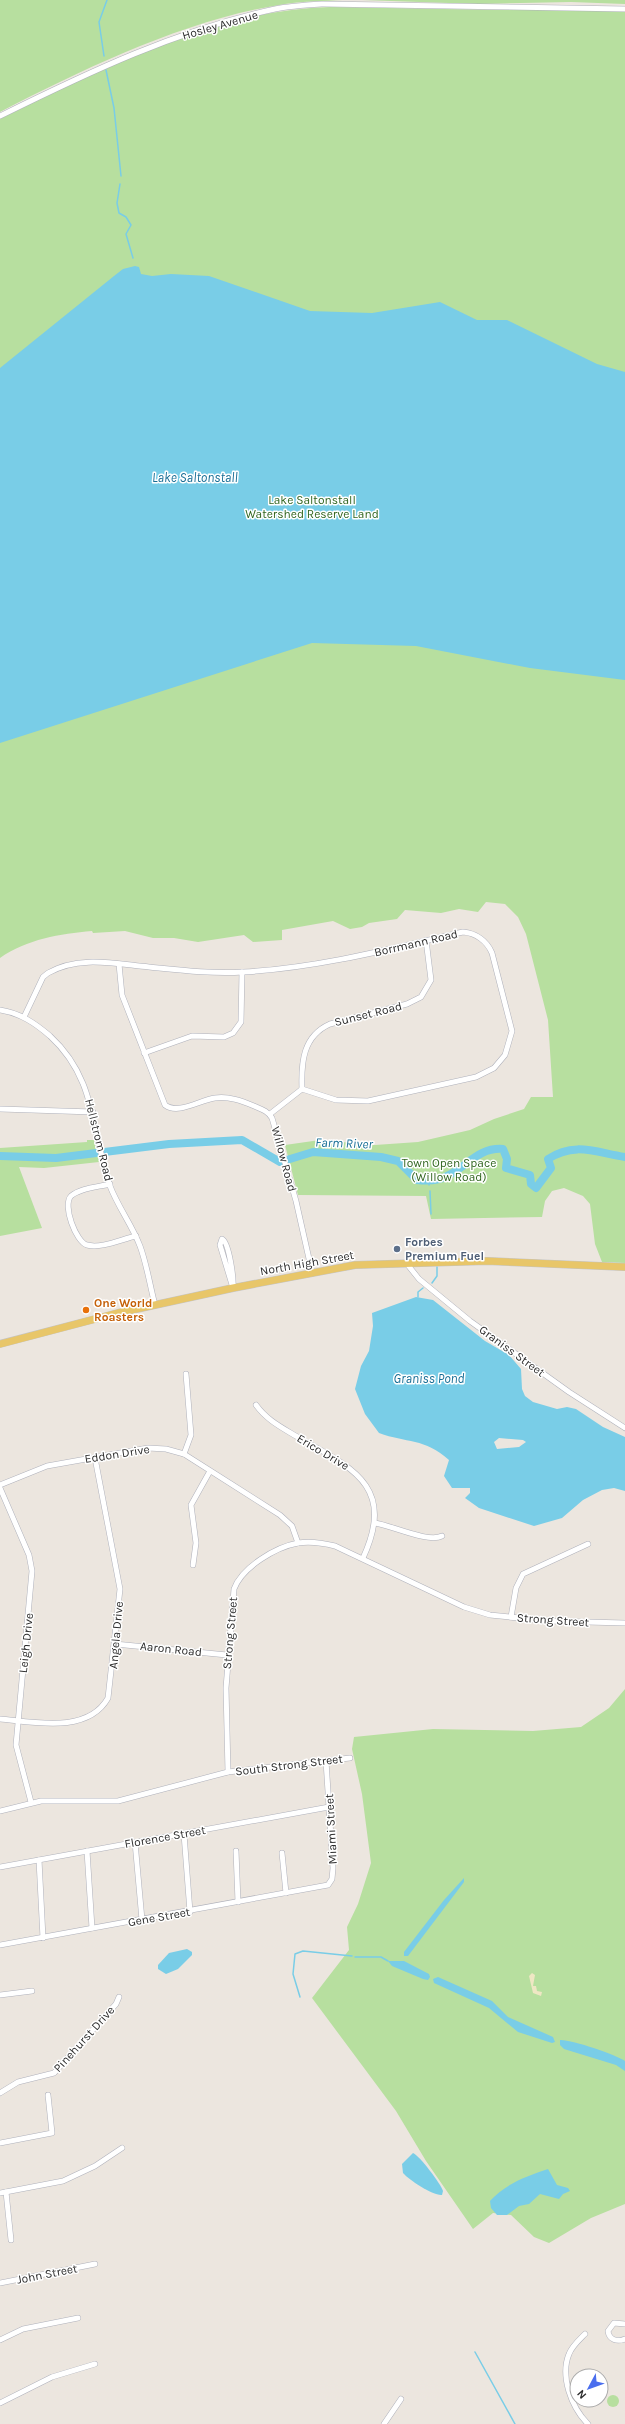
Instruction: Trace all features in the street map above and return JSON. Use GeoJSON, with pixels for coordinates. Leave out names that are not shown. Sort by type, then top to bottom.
{"type":"FeatureCollection","features":[{"type":"Feature","properties":{"kind":"main road","name":"North High Street"},"geometry":{"type":"LineString","coordinates":[[0,1344],[155,1305],[312,1272],[354,1265],[505,1261],[625,1267]]}},
{"type":"Feature","properties":{"kind":"street","name":"Hosley Avenue"},"geometry":{"type":"LineString","coordinates":[[0,116],[103,66],[152,46],[236,19],[276,9],[323,4],[625,9]]}},
{"type":"Feature","properties":{"kind":"street","name":"Borrmann Road"},"geometry":{"type":"LineString","coordinates":[[24,1017],[43,977],[53,970],[86,962],[180,970],[242,972],[328,963],[426,940],[468,932],[477,936],[490,949],[512,1030],[509,1047],[500,1062],[488,1071],[476,1077],[368,1101],[336,1100],[302,1089]]}},
{"type":"Feature","properties":{"kind":"street","name":"Sunset Road"},"geometry":{"type":"LineString","coordinates":[[302,1089],[304,1054],[307,1044],[319,1029],[338,1021],[407,1004],[425,993],[431,975],[426,940]]}},
{"type":"Feature","properties":{"kind":"street","name":"Willow Road"},"geometry":{"type":"LineString","coordinates":[[119,964],[122,995],[162,1102],[168,1107],[175,1109],[203,1101],[224,1098],[242,1101],[270,1114],[281,1144],[312,1272]]}},
{"type":"Feature","properties":{"kind":"street"},"geometry":{"type":"LineString","coordinates":[[144,1053],[192,1036],[224,1037],[233,1033],[241,1022],[242,972]]}},
{"type":"Feature","properties":{"kind":"street","name":"Hellstrom Road"},"geometry":{"type":"LineString","coordinates":[[0,1010],[24,1017],[44,1031],[64,1050],[82,1078],[93,1112],[110,1184],[136,1236],[142,1253],[155,1305]]}},
{"type":"Feature","properties":{"kind":"street"},"geometry":{"type":"LineString","coordinates":[[270,1114],[302,1089]]}},
{"type":"Feature","properties":{"kind":"street"},"geometry":{"type":"LineString","coordinates":[[0,1109],[93,1112]]}},
{"type":"Feature","properties":{"kind":"street"},"geometry":{"type":"LineString","coordinates":[[110,1184],[78,1192],[70,1198],[68,1205],[69,1213],[77,1235],[81,1242],[91,1246],[136,1236]]}},
{"type":"Feature","properties":{"kind":"street"},"geometry":{"type":"LineString","coordinates":[[222,1239],[226,1244],[234,1279],[233,1288],[220,1245],[222,1239]]}},
{"type":"Feature","properties":{"kind":"street","name":"Graniss Street"},"geometry":{"type":"LineString","coordinates":[[407,1264],[419,1279],[470,1321],[569,1392],[625,1428]]}},
{"type":"Feature","properties":{"kind":"street"},"geometry":{"type":"LineString","coordinates":[[184,1454],[192,1435],[186,1374]]}},
{"type":"Feature","properties":{"kind":"street","name":"Erico Drive"},"geometry":{"type":"LineString","coordinates":[[256,1405],[269,1420],[355,1472],[364,1482],[371,1497],[375,1523],[372,1538],[363,1558]]}},
{"type":"Feature","properties":{"kind":"street","name":"Eddon Drive"},"geometry":{"type":"LineString","coordinates":[[0,1487],[47,1466],[148,1448],[166,1449],[184,1454],[288,1521],[295,1530],[298,1543]]}},
{"type":"Feature","properties":{"kind":"street","name":"Angela Drive"},"geometry":{"type":"LineString","coordinates":[[0,1719],[59,1723],[84,1717],[98,1711],[106,1702],[110,1692],[119,1580],[95,1458]]}},
{"type":"Feature","properties":{"kind":"street"},"geometry":{"type":"LineString","coordinates":[[193,1565],[196,1543],[191,1505],[210,1471]]}},
{"type":"Feature","properties":{"kind":"street","name":"Leigh Drive"},"geometry":{"type":"LineString","coordinates":[[0,1487],[28,1555],[32,1571],[18,1720],[17,1752],[30,1802]]}},
{"type":"Feature","properties":{"kind":"street"},"geometry":{"type":"LineString","coordinates":[[375,1523],[390,1526],[428,1539],[442,1536]]}},
{"type":"Feature","properties":{"kind":"street","name":"Strong Street"},"geometry":{"type":"LineString","coordinates":[[228,1772],[227,1655],[233,1592],[239,1579],[272,1554],[298,1543],[329,1544],[363,1558],[470,1610],[511,1617],[557,1622],[625,1623]]}},
{"type":"Feature","properties":{"kind":"street"},"geometry":{"type":"LineString","coordinates":[[511,1617],[516,1588],[523,1574],[588,1544]]}},
{"type":"Feature","properties":{"kind":"street","name":"Aaron Road"},"geometry":{"type":"LineString","coordinates":[[115,1644],[227,1655]]}},
{"type":"Feature","properties":{"kind":"street","name":"South Strong Street"},"geometry":{"type":"LineString","coordinates":[[228,1772],[326,1762],[350,1758]]}},
{"type":"Feature","properties":{"kind":"street","name":"Miami Street"},"geometry":{"type":"LineString","coordinates":[[319,1888],[328,1885],[332,1877],[326,1762]]}},
{"type":"Feature","properties":{"kind":"street"},"geometry":{"type":"LineString","coordinates":[[0,1811],[30,1802],[48,1800],[118,1801],[228,1772]]}},
{"type":"Feature","properties":{"kind":"street","name":"Florence Street"},"geometry":{"type":"LineString","coordinates":[[0,1867],[329,1807]]}},
{"type":"Feature","properties":{"kind":"street"},"geometry":{"type":"LineString","coordinates":[[184,1834],[190,1912]]}},
{"type":"Feature","properties":{"kind":"street"},"geometry":{"type":"LineString","coordinates":[[135,1842],[142,1920]]}},
{"type":"Feature","properties":{"kind":"street"},"geometry":{"type":"LineString","coordinates":[[87,1851],[92,1928]]}},
{"type":"Feature","properties":{"kind":"street"},"geometry":{"type":"LineString","coordinates":[[236,1851],[238,1902]]}},
{"type":"Feature","properties":{"kind":"street"},"geometry":{"type":"LineString","coordinates":[[282,1853],[286,1893]]}},
{"type":"Feature","properties":{"kind":"street"},"geometry":{"type":"LineString","coordinates":[[40,1860],[43,1938]]}},
{"type":"Feature","properties":{"kind":"street","name":"Gene Street"},"geometry":{"type":"LineString","coordinates":[[0,1945],[319,1888]]}},
{"type":"Feature","properties":{"kind":"street"},"geometry":{"type":"LineString","coordinates":[[0,1996],[32,1991]]}},
{"type":"Feature","properties":{"kind":"street","name":"Pinehurst Drive"},"geometry":{"type":"LineString","coordinates":[[0,2093],[18,2082],[54,2073],[116,2004],[119,1997]]}},
{"type":"Feature","properties":{"kind":"street"},"geometry":{"type":"LineString","coordinates":[[0,2143],[52,2133],[53,2129],[48,2095]]}},
{"type":"Feature","properties":{"kind":"street"},"geometry":{"type":"LineString","coordinates":[[0,2193],[63,2181],[95,2166],[122,2148]]}},
{"type":"Feature","properties":{"kind":"street"},"geometry":{"type":"LineString","coordinates":[[6,2192],[11,2240]]}},
{"type":"Feature","properties":{"kind":"street","name":"John Street"},"geometry":{"type":"LineString","coordinates":[[0,2282],[95,2264]]}},
{"type":"Feature","properties":{"kind":"street"},"geometry":{"type":"LineString","coordinates":[[0,2340],[23,2329],[78,2318]]}},
{"type":"Feature","properties":{"kind":"street"},"geometry":{"type":"LineString","coordinates":[[625,2324],[614,2323],[608,2331],[610,2337],[614,2340],[625,2339]]}},
{"type":"Feature","properties":{"kind":"street"},"geometry":{"type":"LineString","coordinates":[[585,2334],[570,2352],[566,2373],[572,2399],[588,2424]]}},
{"type":"Feature","properties":{"kind":"street"},"geometry":{"type":"LineString","coordinates":[[0,2403],[52,2377],[95,2364]]}},
{"type":"Feature","properties":{"kind":"street"},"geometry":{"type":"LineString","coordinates":[[384,2424],[401,2399]]}},
{"type":"Feature","properties":{"kind":"green space"},"geometry":{"type":"Polygon","coordinates":[[[0,0],[343,0],[285,4],[248,11],[175,33],[103,62],[0,112],[0,0]]]}},
{"type":"Feature","properties":{"kind":"green space"},"geometry":{"type":"Polygon","coordinates":[[[362,0],[625,0],[625,4],[571,2],[478,4],[362,0]]]}},
{"type":"Feature","properties":{"kind":"green space","name":"Lake Saltonstall Watershed Reserve Land"},"geometry":{"type":"Polygon","coordinates":[[[330,7],[501,10],[625,10],[625,1263],[602,1262],[595,1244],[590,1204],[583,1196],[564,1188],[552,1191],[545,1201],[542,1217],[431,1219],[426,1196],[298,1195],[285,1145],[320,1140],[375,1145],[418,1142],[470,1130],[494,1119],[524,1109],[531,1097],[553,1097],[548,1020],[526,934],[518,917],[505,904],[486,902],[478,912],[459,909],[441,913],[405,910],[397,919],[369,923],[362,927],[350,929],[333,921],[282,930],[282,940],[253,942],[244,935],[198,942],[174,938],[153,938],[125,931],[93,933],[92,931],[80,932],[44,938],[21,946],[0,958],[0,119],[119,62],[201,30],[244,19],[286,11],[330,7]]]}},
{"type":"Feature","properties":{"kind":"green space"},"geometry":{"type":"Polygon","coordinates":[[[87,1140],[94,1140],[99,1162],[44,1168],[19,1167],[42,1228],[0,1236],[0,1148],[87,1142],[87,1140]]]}},
{"type":"Feature","properties":{"kind":"green space"},"geometry":{"type":"Polygon","coordinates":[[[625,1689],[625,2204],[591,2218],[549,2243],[534,2237],[511,2215],[493,2213],[473,2229],[426,2161],[396,2111],[312,1998],[349,1950],[347,1927],[358,1904],[371,1863],[362,1794],[352,1749],[354,1737],[433,1729],[533,1731],[581,1727],[609,1708],[625,1689]]]}},
{"type":"Feature","properties":{"kind":"green space"},"geometry":{"type":"Polygon","coordinates":[[[611,2395],[615,2395],[619,2399],[619,2403],[615,2407],[611,2407],[609,2405],[609,2397],[611,2395]]]}},
{"type":"Feature","properties":{"kind":"sand"},"geometry":{"type":"Polygon","coordinates":[[[532,1973],[535,1975],[533,1986],[536,1986],[537,1991],[542,1992],[541,1996],[533,1993],[529,1976],[532,1973]]]}},
{"type":"Feature","properties":{"kind":"water","name":"Lake Saltonstall"},"geometry":{"type":"Polygon","coordinates":[[[135,266],[139,267],[141,274],[152,276],[171,274],[209,276],[310,311],[372,313],[440,302],[477,320],[507,320],[597,364],[625,372],[625,680],[530,668],[416,646],[312,643],[0,743],[0,368],[123,269],[135,266]]]}},
{"type":"Feature","properties":{"kind":"water","name":"Graniss Pond"},"geometry":{"type":"Polygon","coordinates":[[[416,1297],[433,1300],[485,1341],[509,1355],[521,1369],[522,1389],[525,1396],[533,1402],[557,1409],[567,1407],[576,1409],[603,1427],[625,1437],[625,1491],[614,1488],[602,1490],[583,1500],[562,1518],[534,1526],[479,1508],[465,1498],[470,1493],[470,1488],[452,1488],[444,1476],[449,1460],[432,1448],[423,1444],[379,1433],[365,1414],[355,1389],[361,1366],[369,1351],[373,1326],[372,1313],[416,1297]],[[499,1438],[494,1442],[497,1449],[519,1447],[526,1442],[523,1440],[499,1438]]]}},
{"type":"Feature","properties":{"kind":"water"},"geometry":{"type":"Polygon","coordinates":[[[464,1878],[464,1882],[408,1956],[404,1956],[404,1952],[444,1900],[464,1878]]]}},
{"type":"Feature","properties":{"kind":"water"},"geometry":{"type":"Polygon","coordinates":[[[187,1949],[192,1952],[192,1955],[178,1969],[166,1974],[158,1969],[158,1965],[169,1953],[187,1949]]]}},
{"type":"Feature","properties":{"kind":"water"},"geometry":{"type":"Polygon","coordinates":[[[388,1961],[404,1961],[429,1974],[430,1977],[428,1980],[423,1979],[392,1966],[388,1961]]]}},
{"type":"Feature","properties":{"kind":"water"},"geometry":{"type":"Polygon","coordinates":[[[438,1977],[492,2001],[508,2017],[553,2037],[555,2042],[552,2043],[518,2032],[489,2008],[434,1983],[433,1979],[438,1977]]]}},
{"type":"Feature","properties":{"kind":"water"},"geometry":{"type":"Polygon","coordinates":[[[560,2040],[565,2040],[604,2051],[620,2058],[625,2061],[625,2071],[616,2065],[564,2049],[560,2045],[560,2040]]]}},
{"type":"Feature","properties":{"kind":"water"},"geometry":{"type":"Polygon","coordinates":[[[413,2153],[425,2164],[434,2176],[443,2191],[442,2195],[438,2195],[421,2187],[410,2180],[403,2173],[402,2164],[413,2153]]]}},
{"type":"Feature","properties":{"kind":"water"},"geometry":{"type":"Polygon","coordinates":[[[548,2169],[557,2185],[568,2188],[570,2191],[563,2194],[559,2199],[540,2194],[529,2204],[519,2206],[507,2215],[497,2215],[491,2208],[490,2201],[509,2185],[548,2169]]]}},
{"type":"Feature","properties":{"kind":"waterway"},"geometry":{"type":"LineString","coordinates":[[104,56],[99,22],[107,0]]}},
{"type":"Feature","properties":{"kind":"waterway"},"geometry":{"type":"LineString","coordinates":[[106,70],[114,108],[121,176]]}},
{"type":"Feature","properties":{"kind":"waterway"},"geometry":{"type":"LineString","coordinates":[[120,184],[117,203],[119,213],[126,217],[131,225],[126,234],[133,258]]}},
{"type":"Feature","properties":{"kind":"waterway","name":"Farm River"},"geometry":{"type":"LineString","coordinates":[[0,1156],[56,1158],[169,1144],[242,1140],[280,1162],[313,1152],[381,1157],[398,1161],[417,1180],[428,1181],[445,1177],[486,1151],[503,1149],[507,1159],[506,1168],[530,1175],[531,1184],[536,1188],[551,1168],[548,1159],[558,1154],[577,1149],[625,1157]]}},
{"type":"Feature","properties":{"kind":"waterway"},"geometry":{"type":"LineString","coordinates":[[430,1191],[431,1214]]}},
{"type":"Feature","properties":{"kind":"waterway"},"geometry":{"type":"LineString","coordinates":[[432,1283],[437,1276],[437,1267]]}},
{"type":"Feature","properties":{"kind":"waterway"},"geometry":{"type":"LineString","coordinates":[[418,1297],[418,1292],[423,1288]]}},
{"type":"Feature","properties":{"kind":"waterway"},"geometry":{"type":"LineString","coordinates":[[300,1997],[293,1974],[295,1954],[303,1951],[352,1956]]}},
{"type":"Feature","properties":{"kind":"waterway"},"geometry":{"type":"LineString","coordinates":[[355,1957],[381,1957],[388,1961]]}},
{"type":"Feature","properties":{"kind":"waterway"},"geometry":{"type":"LineString","coordinates":[[475,2352],[515,2424]]}},
{"type":"Feature","properties":{"kind":"place","name":"Forbes Premium Fuel"},"geometry":{"type":"Point","coordinates":[397,1249]}},
{"type":"Feature","properties":{"kind":"place","name":"One World Roasters"},"geometry":{"type":"Point","coordinates":[86,1310]}},
{"type":"Feature","properties":{"kind":"park label","name":"Town Open Space (Willow Road)"},"geometry":{"type":"Point","coordinates":[449,1170]}}]}
